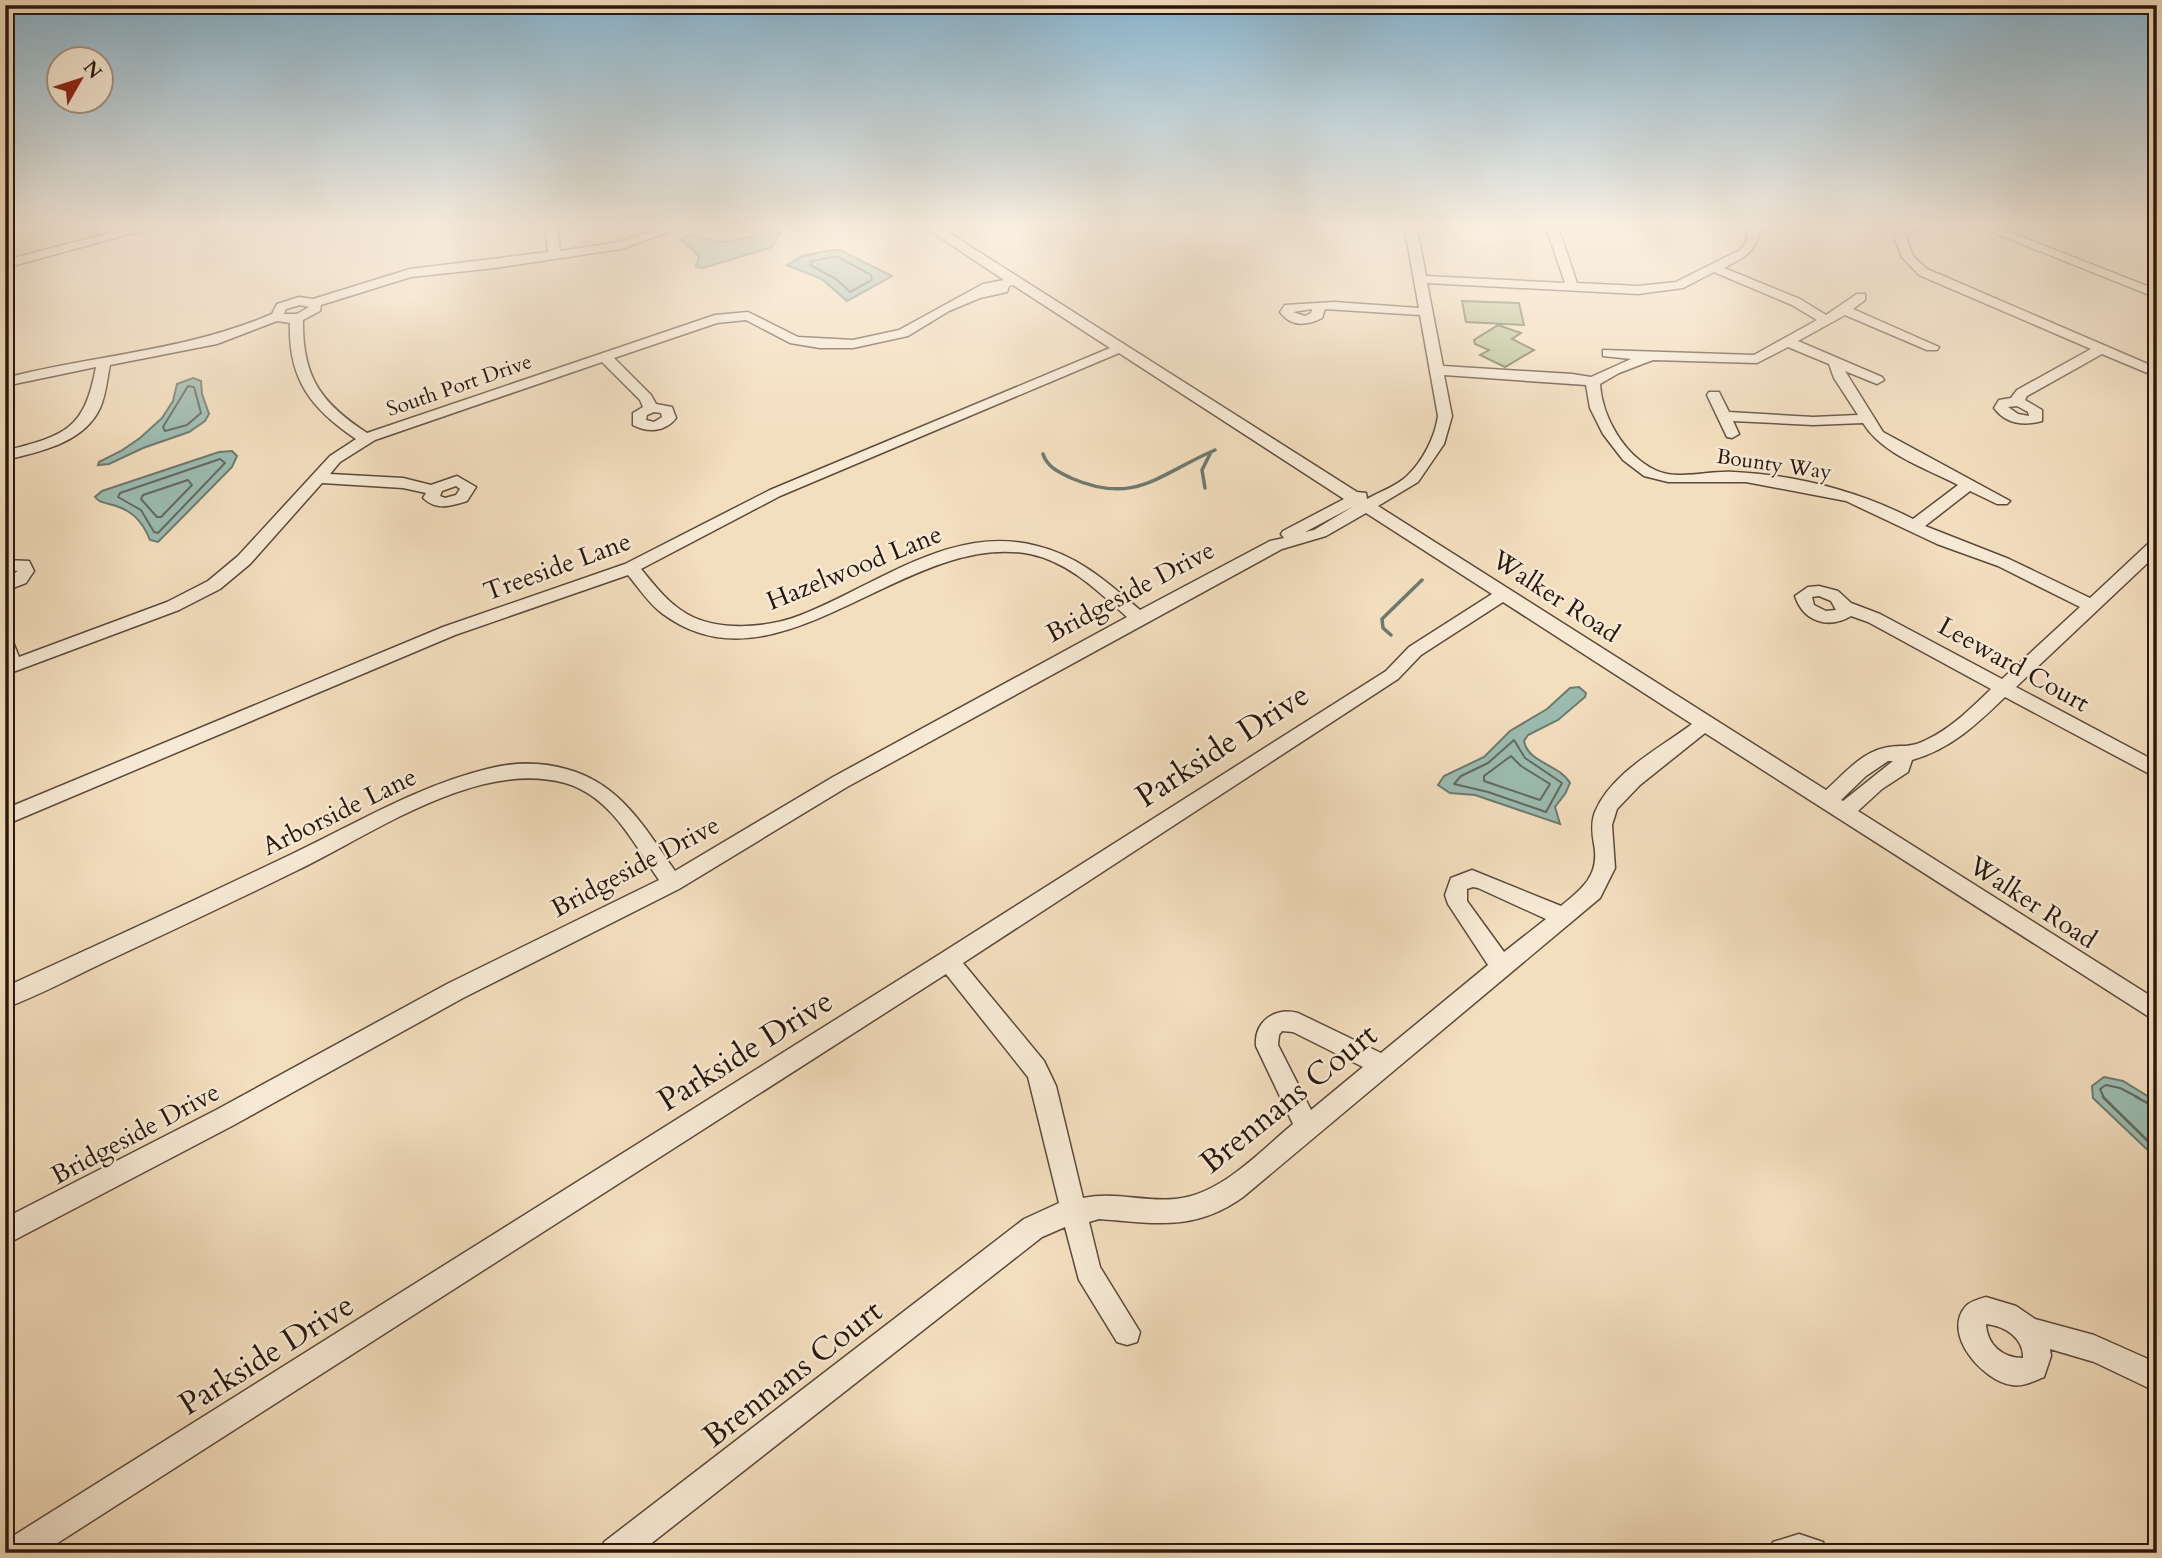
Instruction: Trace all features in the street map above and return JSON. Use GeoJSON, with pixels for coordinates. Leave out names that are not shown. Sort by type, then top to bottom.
{"type":"FeatureCollection","features":[{"type":"Feature","properties":{"kind":"street"},"geometry":{"type":"LineString","coordinates":[[277,316],[277,310],[292,302],[314,303],[333,297]]}},
{"type":"Feature","properties":{"kind":"street","name":"South Port Drive"},"geometry":{"type":"LineString","coordinates":[[9,667],[173,606],[214,585],[244,560],[335,459],[366,439],[715,319],[738,316],[757,319],[782,335],[802,341],[845,344],[876,341],[908,331],[945,308],[972,297]]}},
{"type":"Feature","properties":{"kind":"street","name":"Walker Road"},"geometry":{"type":"LineString","coordinates":[[1032,297],[1120,348],[2157,1012]]}},
{"type":"Feature","properties":{"kind":"street","name":"Bridgeside Drive"},"geometry":{"type":"LineString","coordinates":[[5,1232],[455,992],[672,883],[840,782],[1139,618],[1286,540],[1294,542],[1313,536],[1361,503],[1413,480],[1416,471],[1434,453],[1443,432],[1445,413],[1424,297]]}},
{"type":"Feature","properties":{"kind":"street"},"geometry":{"type":"LineString","coordinates":[[1783,297],[1826,320]]}},
{"type":"Feature","properties":{"kind":"street"},"geometry":{"type":"LineString","coordinates":[[1614,370],[1605,347],[1651,356],[1749,361],[1844,310],[1861,297]]}},
{"type":"Feature","properties":{"kind":"street"},"geometry":{"type":"LineString","coordinates":[[1980,297],[2157,373]]}},
{"type":"Feature","properties":{"kind":"street"},"geometry":{"type":"LineString","coordinates":[[5,382],[104,360],[197,344],[235,334],[277,316],[285,319],[297,318],[314,311],[314,303]]}},
{"type":"Feature","properties":{"kind":"street"},"geometry":{"type":"LineString","coordinates":[[1320,306],[1426,312]]}},
{"type":"Feature","properties":{"kind":"street"},"geometry":{"type":"LineString","coordinates":[[1844,310],[1932,347]]}},
{"type":"Feature","properties":{"kind":"street"},"geometry":{"type":"LineString","coordinates":[[297,318],[295,353],[304,377],[329,413],[366,439]]}},
{"type":"Feature","properties":{"kind":"street"},"geometry":{"type":"LineString","coordinates":[[1788,342],[1877,380]]}},
{"type":"Feature","properties":{"kind":"street","name":"Treeside Lane"},"geometry":{"type":"LineString","coordinates":[[5,817],[449,631],[631,568],[775,493],[1120,348]]}},
{"type":"Feature","properties":{"kind":"street"},"geometry":{"type":"LineString","coordinates":[[2019,402],[2022,393],[2101,349]]}},
{"type":"Feature","properties":{"kind":"street"},"geometry":{"type":"LineString","coordinates":[[1437,370],[1572,378],[1593,382],[1614,370],[1651,356]]}},
{"type":"Feature","properties":{"kind":"street"},"geometry":{"type":"LineString","coordinates":[[605,357],[646,398],[651,408]]}},
{"type":"Feature","properties":{"kind":"street"},"geometry":{"type":"LineString","coordinates":[[5,456],[46,443],[74,430],[89,415],[104,360]]}},
{"type":"Feature","properties":{"kind":"street"},"geometry":{"type":"LineString","coordinates":[[1835,362],[1837,370],[1878,435],[2002,501]]}},
{"type":"Feature","properties":{"kind":"street","name":"Bounty Way"},"geometry":{"type":"LineString","coordinates":[[1593,382],[1593,396],[1618,447],[1629,460],[1652,475],[1668,479],[1734,477],[1832,493],[1871,505],[1951,544],[2003,563],[2091,606]]}},
{"type":"Feature","properties":{"kind":"street","name":"Bounty Way"},"geometry":{"type":"LineString","coordinates":[[1714,394],[1732,433]]}},
{"type":"Feature","properties":{"kind":"street","name":"Bounty Way"},"geometry":{"type":"LineString","coordinates":[[1724,416],[1813,421],[1866,419]]}},
{"type":"Feature","properties":{"kind":"street"},"geometry":{"type":"LineString","coordinates":[[318,478],[403,483],[434,490]]}},
{"type":"Feature","properties":{"kind":"street"},"geometry":{"type":"LineString","coordinates":[[1915,526],[1969,484]]}},
{"type":"Feature","properties":{"kind":"street"},"geometry":{"type":"LineString","coordinates":[[1827,801],[1871,762],[1890,753],[1904,755],[1954,733],[2157,545]]}},
{"type":"Feature","properties":{"kind":"street","name":"Hazelwood Lane"},"geometry":{"type":"LineString","coordinates":[[631,568],[665,607],[677,616],[700,626],[747,631],[788,625],[807,619],[946,554],[982,547],[1019,548],[1046,553],[1069,563],[1139,618]]}},
{"type":"Feature","properties":{"kind":"street"},"geometry":{"type":"LineString","coordinates":[[5,565],[23,565],[26,571],[20,579],[5,586]]}},
{"type":"Feature","properties":{"kind":"street","name":"Parkside Drive"},"geometry":{"type":"LineString","coordinates":[[14,1553],[948,961],[1392,675],[1415,651],[1504,594]]}},
{"type":"Feature","properties":{"kind":"street","name":"Leeward Court"},"geometry":{"type":"LineString","coordinates":[[1845,607],[1874,618],[2157,771]]}},
{"type":"Feature","properties":{"kind":"street"},"geometry":{"type":"LineString","coordinates":[[5,641],[9,667]]}},
{"type":"Feature","properties":{"kind":"street","name":"Brennans Court"},"geometry":{"type":"LineString","coordinates":[[615,1553],[1033,1228],[1053,1217],[1099,1207],[1176,1212],[1201,1206],[1234,1188],[1593,892],[1601,880],[1608,854],[1603,824],[1610,800],[1705,723]]}},
{"type":"Feature","properties":{"kind":"street"},"geometry":{"type":"LineString","coordinates":[[1844,812],[1875,784],[1901,767],[1904,755]]}},
{"type":"Feature","properties":{"kind":"street","name":"Arborside Lane"},"geometry":{"type":"LineString","coordinates":[[5,998],[125,944],[434,794],[489,776],[512,772],[556,774],[593,787],[620,809],[672,883]]}},
{"type":"Feature","properties":{"kind":"street"},"geometry":{"type":"LineString","coordinates":[[1502,967],[1458,904],[1454,895],[1458,884],[1472,878],[1483,880],[1563,917]]}},
{"type":"Feature","properties":{"kind":"street"},"geometry":{"type":"LineString","coordinates":[[948,961],[1037,1069],[1044,1086],[1088,1271],[1127,1332]]}},
{"type":"Feature","properties":{"kind":"street"},"geometry":{"type":"LineString","coordinates":[[1307,1128],[1267,1046],[1267,1034],[1274,1025],[1283,1020],[1298,1023],[1382,1065]]}},
{"type":"Feature","properties":{"kind":"street"},"geometry":{"type":"LineString","coordinates":[[2028,1331],[2091,1346],[2157,1378]]}},
{"type":"Feature","properties":{"kind":"street"},"geometry":{"type":"LineString","coordinates":[[1784,1553],[1799,1549],[1812,1553]]}},
{"type":"Feature","properties":{"kind":"green space"},"geometry":{"type":"Polygon","coordinates":[[[1462,301],[1519,303],[1524,325],[1466,322],[1462,301]]]}},
{"type":"Feature","properties":{"kind":"green space"},"geometry":{"type":"Polygon","coordinates":[[[1498,325],[1521,333],[1512,339],[1534,350],[1505,367],[1480,355],[1489,350],[1475,344],[1474,340],[1498,325]]]}},
{"type":"Feature","properties":{"kind":"water"},"geometry":{"type":"Polygon","coordinates":[[[193,378],[201,381],[209,414],[205,421],[189,432],[143,448],[109,464],[98,465],[140,438],[162,418],[173,401],[177,384],[193,378]]]}},
{"type":"Feature","properties":{"kind":"water"},"geometry":{"type":"Polygon","coordinates":[[[232,451],[237,456],[232,467],[158,542],[150,540],[130,512],[101,502],[95,497],[102,491],[219,452],[232,451]]]}},
{"type":"Feature","properties":{"kind":"water"},"geometry":{"type":"Polygon","coordinates":[[[1579,687],[1586,693],[1585,697],[1558,720],[1528,735],[1524,741],[1531,754],[1559,772],[1570,783],[1555,807],[1560,824],[1475,795],[1450,793],[1438,785],[1444,776],[1484,757],[1510,731],[1547,709],[1570,688],[1579,687]]]}},
{"type":"Feature","properties":{"kind":"water"},"geometry":{"type":"Polygon","coordinates":[[[2104,1077],[2123,1081],[2157,1102],[2157,1159],[2093,1098],[2092,1086],[2104,1077]]]}},
{"type":"Feature","properties":{"kind":"waterway"},"geometry":{"type":"LineString","coordinates":[[1043,454],[1050,466],[1067,476],[1093,486],[1113,489],[1146,484],[1215,450]]}},
{"type":"Feature","properties":{"kind":"waterway"},"geometry":{"type":"LineString","coordinates":[[1205,488],[1202,470],[1211,452]]}},
{"type":"Feature","properties":{"kind":"waterway"},"geometry":{"type":"LineString","coordinates":[[1391,635],[1383,628],[1382,619],[1422,580]]}}]}
